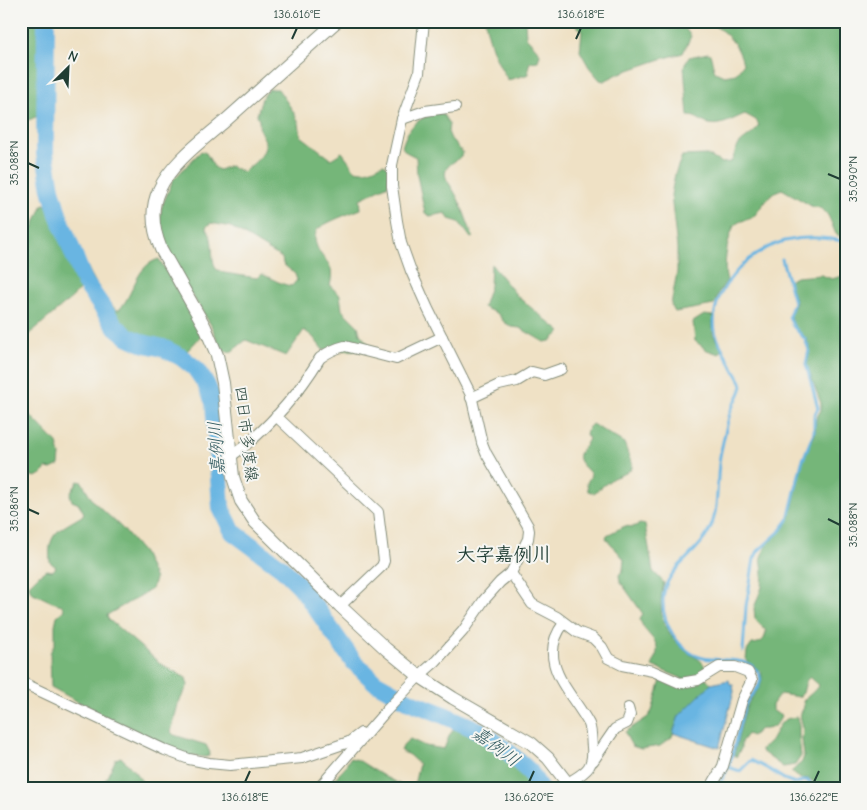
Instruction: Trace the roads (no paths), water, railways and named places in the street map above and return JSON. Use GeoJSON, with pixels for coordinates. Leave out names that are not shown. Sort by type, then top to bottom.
{"type":"FeatureCollection","features":[{"type":"Feature","properties":{"kind":"main road","name":"四日市多度線"},"geometry":{"type":"LineString","coordinates":[[337,21],[178,164],[162,182],[155,200],[153,220],[156,238],[160,249],[205,327],[217,355],[223,383],[230,457],[236,490],[255,522],[340,606],[418,676],[531,743],[548,758],[570,786]]}},
{"type":"Feature","properties":{"kind":"street"},"geometry":{"type":"LineString","coordinates":[[318,789],[418,676],[436,661],[463,631],[484,600],[511,573],[528,539],[528,526],[486,453],[471,398],[411,270],[401,243],[392,186],[392,165],[402,119],[419,73],[424,21]]}},
{"type":"Feature","properties":{"kind":"street"},"geometry":{"type":"LineString","coordinates":[[402,119],[424,111],[454,107]]}},
{"type":"Feature","properties":{"kind":"street"},"geometry":{"type":"LineString","coordinates":[[230,457],[249,444],[276,416],[303,386],[320,358],[338,347],[346,346],[396,360],[442,337]]}},
{"type":"Feature","properties":{"kind":"street"},"geometry":{"type":"LineString","coordinates":[[471,398],[500,385],[517,381],[532,372],[544,375],[561,369]]}},
{"type":"Feature","properties":{"kind":"street"},"geometry":{"type":"LineString","coordinates":[[276,416],[378,512],[384,561],[382,566],[340,606]]}},
{"type":"Feature","properties":{"kind":"street"},"geometry":{"type":"LineString","coordinates":[[511,573],[532,604],[552,614],[577,632],[597,641],[608,658],[616,662],[653,671],[680,683],[698,680],[718,667],[735,666],[748,672],[752,680],[742,700],[723,766],[710,789]]}},
{"type":"Feature","properties":{"kind":"street"},"geometry":{"type":"LineString","coordinates":[[564,623],[556,638],[553,659],[560,682],[589,724],[592,732],[593,760]]}},
{"type":"Feature","properties":{"kind":"street"},"geometry":{"type":"LineString","coordinates":[[21,682],[165,750],[188,759],[209,763],[230,765],[302,758],[349,742],[374,724]]}},
{"type":"Feature","properties":{"kind":"street"},"geometry":{"type":"LineString","coordinates":[[570,786],[587,772],[593,760],[615,729],[627,723],[630,715],[628,708]]}},
{"type":"Feature","properties":{"kind":"water"},"geometry":{"type":"Polygon","coordinates":[[[729,680],[730,684],[733,684],[734,692],[719,748],[673,733],[679,716],[711,684],[729,680]]]}},
{"type":"Feature","properties":{"kind":"waterway","name":"嘉例川"},"geometry":{"type":"LineString","coordinates":[[46,21],[45,154],[51,189],[58,214],[84,281],[116,327],[127,336],[142,343],[163,348],[181,357],[195,368],[206,384],[214,402],[221,508],[233,532],[282,568],[301,587],[353,661],[375,682],[409,701],[480,731],[506,750],[530,772],[540,789]]}},
{"type":"Feature","properties":{"kind":"waterway"},"geometry":{"type":"LineString","coordinates":[[717,789],[729,765],[746,703],[759,686],[759,674],[748,664],[734,660],[703,658],[686,650],[669,627],[665,618],[663,600],[665,589],[674,572],[702,541],[712,524],[715,514],[722,446],[731,410],[742,386],[716,336],[715,316],[718,301],[734,274],[758,253],[771,246],[793,239],[808,238],[823,238],[846,242]]}},
{"type":"Feature","properties":{"kind":"waterway"},"geometry":{"type":"LineString","coordinates":[[743,651],[746,606],[754,559],[758,551],[779,532],[788,520],[802,462],[814,432],[814,416],[818,408],[806,364],[809,350],[805,339],[793,326],[789,316],[794,302],[782,259]]}},
{"type":"Feature","properties":{"kind":"waterway"},"geometry":{"type":"LineString","coordinates":[[728,767],[740,771],[751,760],[784,779],[795,783],[807,780],[816,789]]}},
{"type":"Feature","properties":{"kind":"district","name":"大字嘉例川"},"geometry":{"type":"Point","coordinates":[504,555]}}]}
